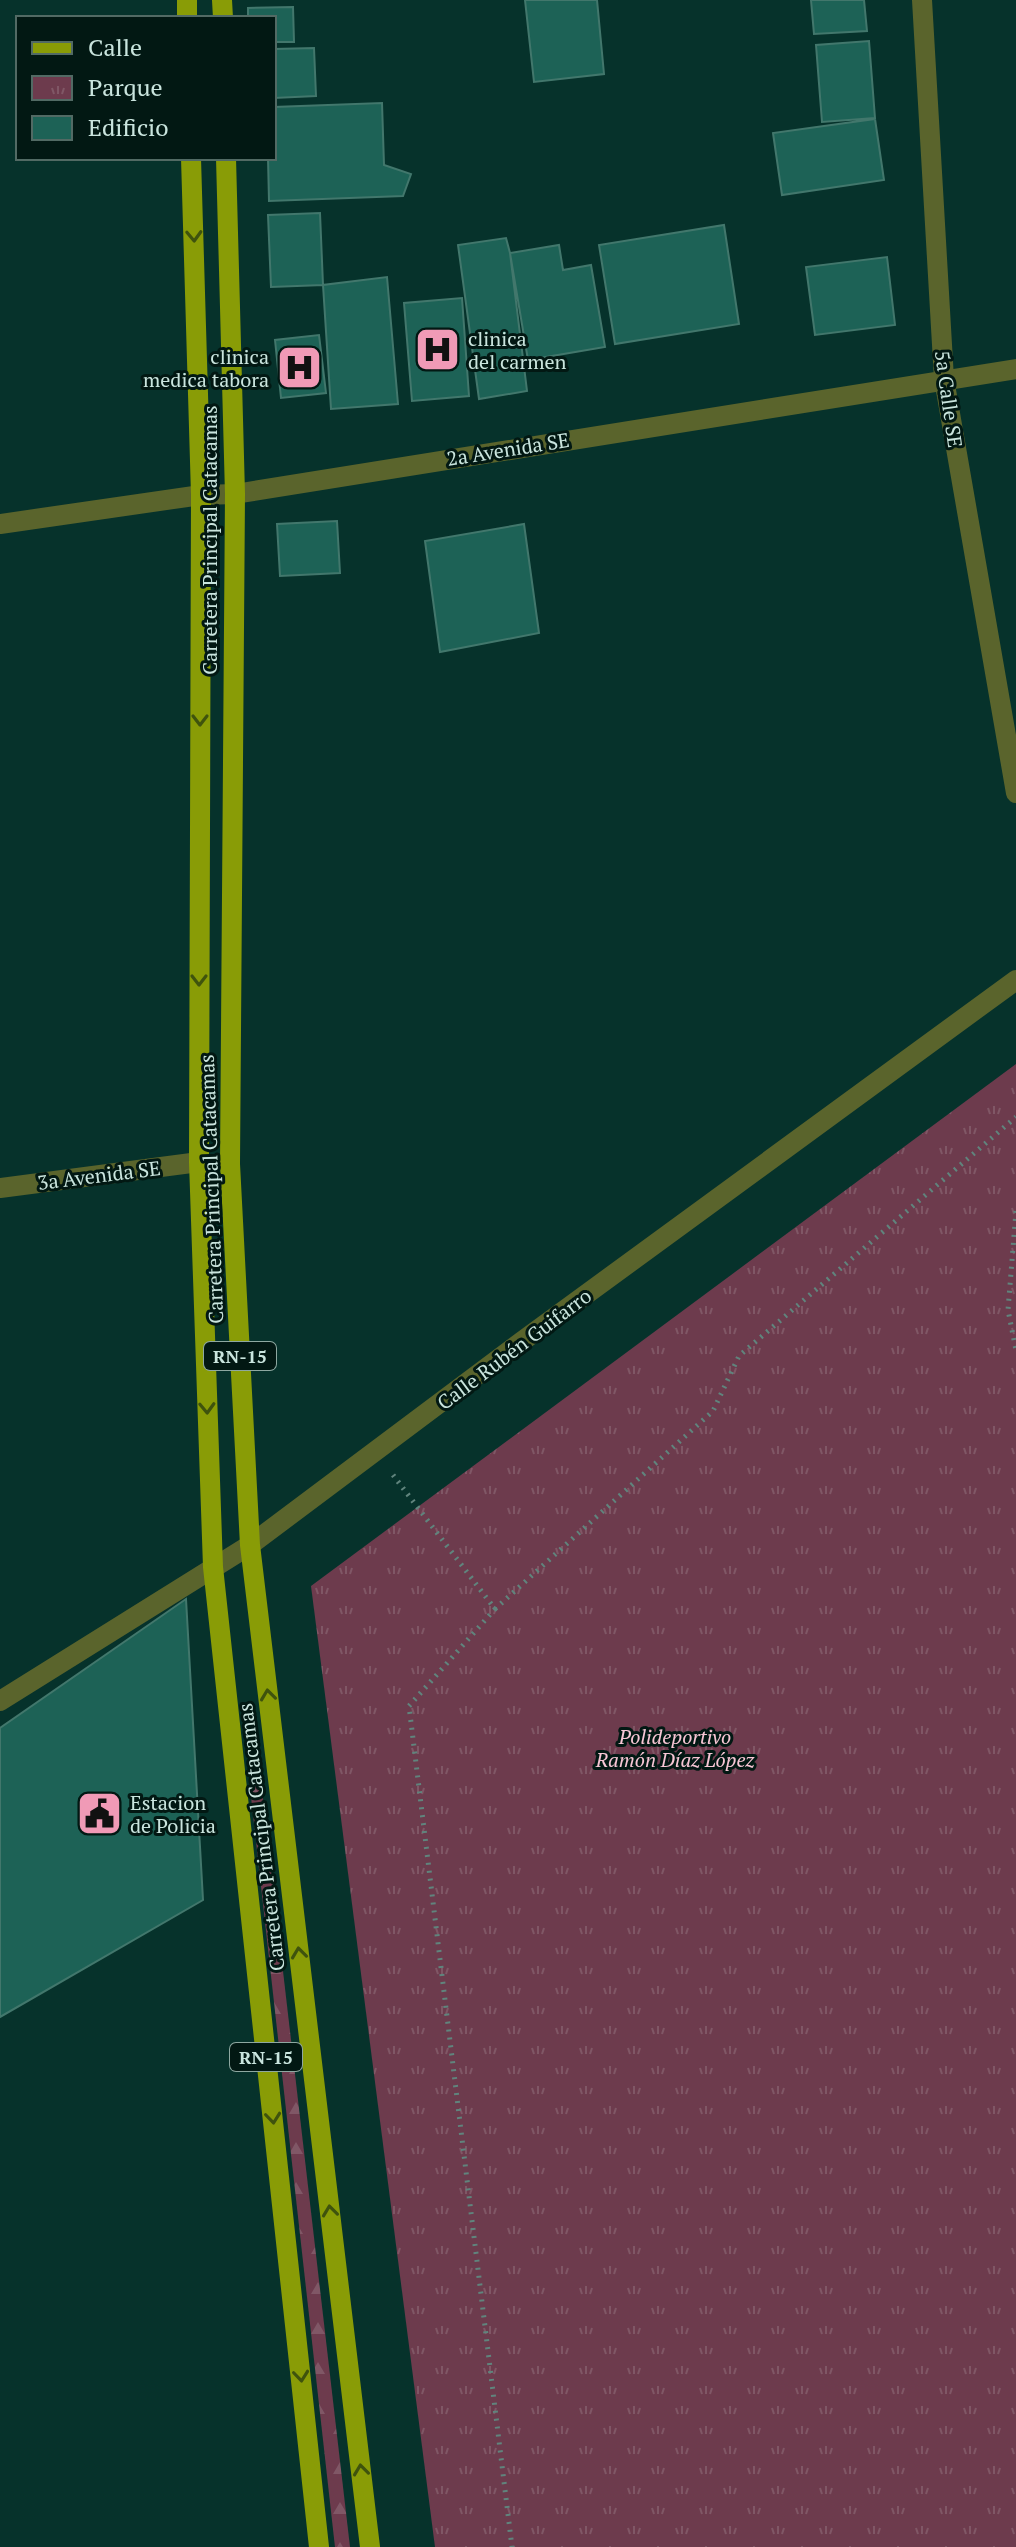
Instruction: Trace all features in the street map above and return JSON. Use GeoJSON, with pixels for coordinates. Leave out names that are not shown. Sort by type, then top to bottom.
{"type":"FeatureCollection","features":[{"type":"Feature","properties":{"kind":"main road","name":"Carretera Principal Catacamas"},"geometry":{"type":"LineString","coordinates":[[191,160],[201,495],[199,1162],[213,1567],[319,2547]]}},
{"type":"Feature","properties":{"kind":"main road","name":"Carretera Principal Catacamas"},"geometry":{"type":"LineString","coordinates":[[226,160],[235,494],[230,1164],[250,1545],[370,2547]]}},
{"type":"Feature","properties":{"kind":"street","name":"5a Calle SE"},"geometry":{"type":"LineString","coordinates":[[922,0],[944,379],[1016,793]]}},
{"type":"Feature","properties":{"kind":"street","name":"2a Avenida SE"},"geometry":{"type":"LineString","coordinates":[[0,524],[201,495],[235,494],[1016,369]]}},
{"type":"Feature","properties":{"kind":"street","name":"Calle Rubén Guifarro"},"geometry":{"type":"LineString","coordinates":[[0,1701],[250,1545],[1016,980]]}},
{"type":"Feature","properties":{"kind":"street","name":"3a Avenida SE"},"geometry":{"type":"LineString","coordinates":[[0,1188],[199,1162]]}},
{"type":"Feature","properties":{"kind":"path"},"geometry":{"type":"LineString","coordinates":[[512,2547],[409,1706],[495,1609],[713,1411],[739,1356],[1016,1117]]}},
{"type":"Feature","properties":{"kind":"path"},"geometry":{"type":"LineString","coordinates":[[1016,1211],[1008,1310],[1016,1350]]}},
{"type":"Feature","properties":{"kind":"path"},"geometry":{"type":"LineString","coordinates":[[375,1451],[495,1609]]}},
{"type":"Feature","properties":{"kind":"green space","name":"Polideportivo Ramón Díaz López"},"geometry":{"type":"Polygon","coordinates":[[[1016,1064],[1016,2547],[435,2547],[311,1586],[1016,1064]]]}},
{"type":"Feature","properties":{"kind":"green space"},"geometry":{"type":"Polygon","coordinates":[[[261,1782],[350,2547],[335,2547],[250,1788],[261,1782]]]}},
{"type":"Feature","properties":{"kind":"building"},"geometry":{"type":"Polygon","coordinates":[[[525,0],[597,0],[604,74],[534,82],[525,0]]]}},
{"type":"Feature","properties":{"kind":"building"},"geometry":{"type":"Polygon","coordinates":[[[811,0],[864,0],[867,31],[814,34],[811,0]]]}},
{"type":"Feature","properties":{"kind":"building"},"geometry":{"type":"Polygon","coordinates":[[[293,7],[294,42],[276,42],[276,16],[248,16],[248,8],[293,7]]]}},
{"type":"Feature","properties":{"kind":"building"},"geometry":{"type":"Polygon","coordinates":[[[869,41],[875,118],[822,122],[816,45],[869,41]]]}},
{"type":"Feature","properties":{"kind":"building"},"geometry":{"type":"Polygon","coordinates":[[[314,48],[316,96],[276,98],[276,49],[314,48]]]}},
{"type":"Feature","properties":{"kind":"building"},"geometry":{"type":"Polygon","coordinates":[[[382,103],[384,165],[411,174],[403,196],[269,201],[268,160],[276,160],[276,107],[382,103]]]}},
{"type":"Feature","properties":{"kind":"building"},"geometry":{"type":"Polygon","coordinates":[[[875,119],[884,180],[782,195],[773,133],[875,119]]]}},
{"type":"Feature","properties":{"kind":"building"},"geometry":{"type":"Polygon","coordinates":[[[320,213],[323,285],[271,287],[268,215],[320,213]]]}},
{"type":"Feature","properties":{"kind":"building"},"geometry":{"type":"Polygon","coordinates":[[[724,225],[739,324],[615,344],[599,245],[724,225]]]}},
{"type":"Feature","properties":{"kind":"building"},"geometry":{"type":"Polygon","coordinates":[[[506,238],[527,391],[479,399],[458,245],[506,238]]]}},
{"type":"Feature","properties":{"kind":"building"},"geometry":{"type":"Polygon","coordinates":[[[559,245],[563,270],[591,265],[605,347],[528,360],[510,253],[559,245]]]}},
{"type":"Feature","properties":{"kind":"building"},"geometry":{"type":"Polygon","coordinates":[[[887,257],[895,325],[815,335],[806,267],[887,257]]]}},
{"type":"Feature","properties":{"kind":"building"},"geometry":{"type":"Polygon","coordinates":[[[387,277],[398,404],[331,409],[323,285],[387,277]]]}},
{"type":"Feature","properties":{"kind":"building","name":"clinica del carmen"},"geometry":{"type":"Polygon","coordinates":[[[462,298],[469,396],[412,401],[404,303],[462,298]]]}},
{"type":"Feature","properties":{"kind":"building","name":"clinica medica tabora"},"geometry":{"type":"Polygon","coordinates":[[[319,335],[326,393],[281,398],[275,340],[319,335]]]}},
{"type":"Feature","properties":{"kind":"building"},"geometry":{"type":"Polygon","coordinates":[[[337,521],[340,573],[280,576],[277,524],[337,521]]]}},
{"type":"Feature","properties":{"kind":"building"},"geometry":{"type":"Polygon","coordinates":[[[524,524],[539,633],[440,652],[425,541],[524,524]]]}},
{"type":"Feature","properties":{"kind":"building","name":"Estacion de Policia"},"geometry":{"type":"Polygon","coordinates":[[[186,1599],[203,1900],[0,2017],[0,1728],[186,1599]]]}},
{"type":"Feature","properties":{"kind":"place","name":"clinica del carmen"},"geometry":{"type":"Point","coordinates":[437,349]}},
{"type":"Feature","properties":{"kind":"place","name":"clinica medica tabora"},"geometry":{"type":"Point","coordinates":[300,367]}},
{"type":"Feature","properties":{"kind":"place","name":"Estacion de Policia"},"geometry":{"type":"Point","coordinates":[99,1814]}}]}
